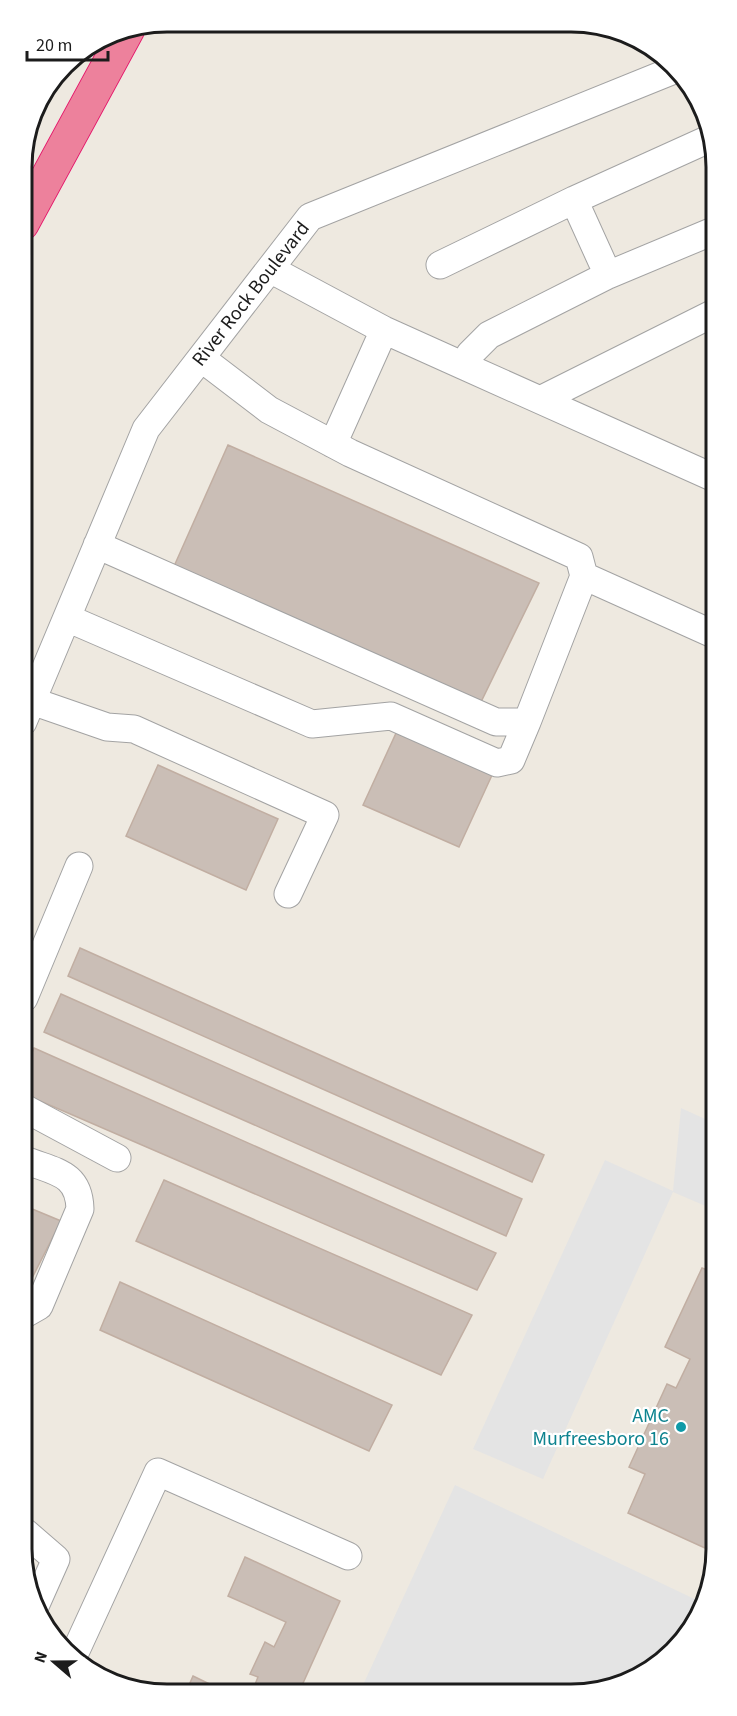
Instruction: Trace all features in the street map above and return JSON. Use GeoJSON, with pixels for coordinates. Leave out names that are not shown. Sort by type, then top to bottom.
{"type":"FeatureCollection","features":[{"type":"Feature","properties":{"kind":"highway"},"geometry":{"type":"LineString","coordinates":[[32,206],[122,39]]}},
{"type":"Feature","properties":{"kind":"street","name":"River Rock Boulevard"},"geometry":{"type":"LineString","coordinates":[[32,702],[146,429],[310,218],[668,73]]}},
{"type":"Feature","properties":{"kind":"street"},"geometry":{"type":"LineString","coordinates":[[440,265],[574,200],[703,142]]}},
{"type":"Feature","properties":{"kind":"street"},"geometry":{"type":"LineString","coordinates":[[574,200],[608,275]]}},
{"type":"Feature","properties":{"kind":"street"},"geometry":{"type":"LineString","coordinates":[[464,366],[470,354],[489,335],[608,275],[706,234]]}},
{"type":"Feature","properties":{"kind":"street"},"geometry":{"type":"LineString","coordinates":[[270,269],[384,330],[540,400],[706,470]]}},
{"type":"Feature","properties":{"kind":"street"},"geometry":{"type":"LineString","coordinates":[[540,400],[706,317]]}},
{"type":"Feature","properties":{"kind":"street"},"geometry":{"type":"LineString","coordinates":[[333,444],[384,330]]}},
{"type":"Feature","properties":{"kind":"street"},"geometry":{"type":"LineString","coordinates":[[67,618],[312,724],[391,716],[497,763],[512,760],[584,576],[579,557],[333,444],[270,410],[201,358]]}},
{"type":"Feature","properties":{"kind":"street"},"geometry":{"type":"LineString","coordinates":[[97,545],[496,722],[527,722]]}},
{"type":"Feature","properties":{"kind":"street"},"geometry":{"type":"LineString","coordinates":[[584,576],[706,631]]}},
{"type":"Feature","properties":{"kind":"street"},"geometry":{"type":"LineString","coordinates":[[32,713],[107,727],[134,729],[325,815],[288,894]]}},
{"type":"Feature","properties":{"kind":"street"},"geometry":{"type":"LineString","coordinates":[[32,979],[79,866]]}},
{"type":"Feature","properties":{"kind":"street"},"geometry":{"type":"LineString","coordinates":[[32,1112],[117,1158]]}},
{"type":"Feature","properties":{"kind":"street"},"geometry":{"type":"LineString","coordinates":[[32,1163],[72,1179],[80,1192],[80,1209],[39,1306],[32,1310]]}},
{"type":"Feature","properties":{"kind":"street"},"geometry":{"type":"LineString","coordinates":[[84,1633],[158,1472],[348,1556]]}},
{"type":"Feature","properties":{"kind":"street"},"geometry":{"type":"LineString","coordinates":[[32,1538],[56,1559],[40,1595]]}},
{"type":"Feature","properties":{"kind":"shaded area"},"geometry":{"type":"Polygon","coordinates":[[[681,1108],[705,1119],[705,1206],[673,1192],[543,1479],[473,1449],[605,1160],[673,1191],[681,1108]]]}},
{"type":"Feature","properties":{"kind":"shaded area"},"geometry":{"type":"Polygon","coordinates":[[[455,1485],[696,1600],[683,1625],[660,1651],[646,1662],[606,1680],[571,1684],[363,1684],[455,1485]]]}},
{"type":"Feature","properties":{"kind":"building"},"geometry":{"type":"Polygon","coordinates":[[[228,445],[539,583],[479,706],[171,573],[228,445]]]}},
{"type":"Feature","properties":{"kind":"building"},"geometry":{"type":"Polygon","coordinates":[[[397,731],[493,773],[459,847],[363,805],[397,731]]]}},
{"type":"Feature","properties":{"kind":"building"},"geometry":{"type":"Polygon","coordinates":[[[158,765],[278,819],[246,890],[126,836],[158,765]]]}},
{"type":"Feature","properties":{"kind":"building"},"geometry":{"type":"Polygon","coordinates":[[[80,948],[544,1155],[532,1182],[68,976],[80,948]]]}},
{"type":"Feature","properties":{"kind":"building"},"geometry":{"type":"Polygon","coordinates":[[[61,994],[522,1199],[506,1236],[44,1032],[61,994]]]}},
{"type":"Feature","properties":{"kind":"building"},"geometry":{"type":"Polygon","coordinates":[[[34,1048],[496,1253],[477,1290],[32,1097],[32,1053],[34,1048]]]}},
{"type":"Feature","properties":{"kind":"building"},"geometry":{"type":"Polygon","coordinates":[[[164,1180],[472,1315],[441,1375],[136,1241],[164,1180]]]}},
{"type":"Feature","properties":{"kind":"building"},"geometry":{"type":"Polygon","coordinates":[[[32,1209],[61,1221],[32,1278],[32,1209]]]}},
{"type":"Feature","properties":{"kind":"building","name":"AMC Murfreesboro 16"},"geometry":{"type":"Polygon","coordinates":[[[702,1268],[705,1269],[705,1548],[628,1513],[645,1474],[629,1467],[667,1384],[676,1388],[690,1359],[665,1347],[702,1268]]]}},
{"type":"Feature","properties":{"kind":"building"},"geometry":{"type":"Polygon","coordinates":[[[120,1282],[392,1405],[369,1451],[100,1330],[120,1282]]]}},
{"type":"Feature","properties":{"kind":"building"},"geometry":{"type":"Polygon","coordinates":[[[245,1557],[340,1601],[303,1684],[255,1684],[258,1677],[250,1674],[265,1642],[274,1647],[286,1622],[228,1596],[245,1557]]]}},
{"type":"Feature","properties":{"kind":"building"},"geometry":{"type":"Polygon","coordinates":[[[193,1676],[210,1684],[190,1684],[193,1676]]]}},
{"type":"Feature","properties":{"kind":"place","name":"AMC Murfreesboro 16"},"geometry":{"type":"Point","coordinates":[681,1427]}}]}
